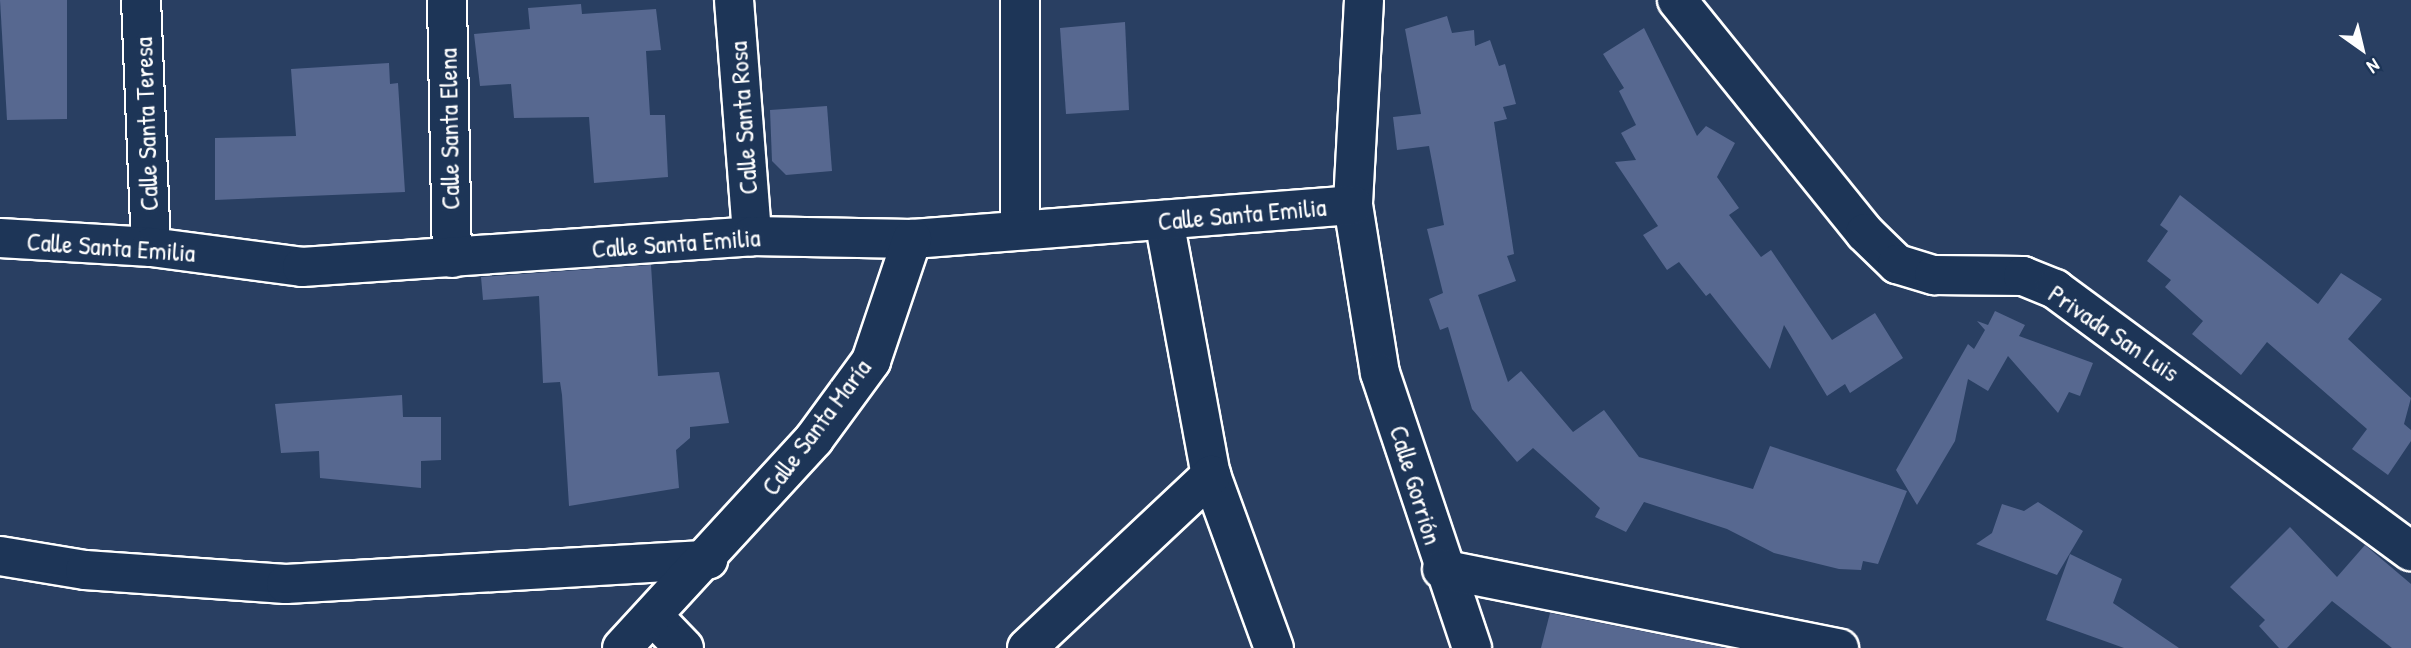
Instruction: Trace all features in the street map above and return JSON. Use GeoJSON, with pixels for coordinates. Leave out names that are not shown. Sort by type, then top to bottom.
{"type":"FeatureCollection","features":[{"type":"Feature","properties":{"kind":"street","name":"Calle Santa Teresa"},"geometry":{"type":"LineString","coordinates":[[141,0],[151,247]]}},
{"type":"Feature","properties":{"kind":"street","name":"Calle Santa Elena"},"geometry":{"type":"LineString","coordinates":[[447,0],[452,258]]}},
{"type":"Feature","properties":{"kind":"street","name":"Calle Santa Rosa"},"geometry":{"type":"LineString","coordinates":[[734,0],[752,236]]}},
{"type":"Feature","properties":{"kind":"street"},"geometry":{"type":"LineString","coordinates":[[1020,0],[1020,230]]}},
{"type":"Feature","properties":{"kind":"street","name":"Calle Gorrión"},"geometry":{"type":"LineString","coordinates":[[1364,0],[1353,205],[1380,373],[1442,569],[1839,648]]}},
{"type":"Feature","properties":{"kind":"street","name":"Privada San Luis"},"geometry":{"type":"LineString","coordinates":[[1677,0],[1865,233],[1897,264],[1934,275],[2023,276],[2055,289],[2411,551]]}},
{"type":"Feature","properties":{"kind":"street","name":"Calle Santa Emilia"},"geometry":{"type":"LineString","coordinates":[[0,239],[151,247],[302,267],[752,236],[912,239],[1353,205]]}},
{"type":"Feature","properties":{"kind":"street"},"geometry":{"type":"LineString","coordinates":[[1164,220],[1211,475],[1274,648]]}},
{"type":"Feature","properties":{"kind":"street","name":"Calle Santa María"},"geometry":{"type":"LineString","coordinates":[[622,648],[708,560],[814,439],[871,361],[912,239]]}},
{"type":"Feature","properties":{"kind":"street"},"geometry":{"type":"LineString","coordinates":[[1027,648],[1211,475]]}},
{"type":"Feature","properties":{"kind":"street"},"geometry":{"type":"LineString","coordinates":[[0,556],[85,570],[286,584],[708,560]]}},
{"type":"Feature","properties":{"kind":"street"},"geometry":{"type":"LineString","coordinates":[[1442,569],[1472,648]]}},
{"type":"Feature","properties":{"kind":"street"},"geometry":{"type":"LineString","coordinates":[[654,617],[684,648]]}},
{"type":"Feature","properties":{"kind":"building"},"geometry":{"type":"Polygon","coordinates":[[[0,0],[67,0],[67,119],[7,120],[0,0]]]}},
{"type":"Feature","properties":{"kind":"building"},"geometry":{"type":"Polygon","coordinates":[[[581,4],[582,14],[656,9],[661,50],[646,51],[650,115],[665,115],[668,177],[594,183],[589,117],[514,118],[511,84],[480,86],[474,34],[530,29],[528,8],[581,4]]]}},
{"type":"Feature","properties":{"kind":"building"},"geometry":{"type":"Polygon","coordinates":[[[1447,16],[1452,33],[1474,30],[1475,46],[1490,40],[1499,66],[1505,64],[1516,104],[1503,107],[1507,119],[1494,122],[1514,254],[1507,256],[1516,281],[1478,295],[1508,382],[1521,371],[1573,432],[1604,410],[1639,457],[1753,489],[1770,446],[1907,491],[1878,564],[1863,561],[1861,570],[1839,569],[1774,553],[1727,529],[1644,502],[1626,532],[1595,517],[1600,508],[1533,448],[1517,462],[1472,409],[1448,327],[1440,330],[1429,299],[1443,293],[1427,229],[1444,225],[1429,146],[1397,150],[1393,117],[1421,114],[1405,29],[1447,16]]]}},
{"type":"Feature","properties":{"kind":"building"},"geometry":{"type":"Polygon","coordinates":[[[1125,22],[1129,110],[1066,114],[1060,28],[1125,22]]]}},
{"type":"Feature","properties":{"kind":"building"},"geometry":{"type":"Polygon","coordinates":[[[1644,28],[1697,136],[1706,126],[1735,143],[1717,177],[1739,208],[1729,215],[1761,257],[1771,250],[1832,340],[1875,313],[1903,358],[1850,393],[1845,384],[1827,396],[1784,325],[1770,369],[1710,293],[1706,296],[1679,262],[1667,270],[1643,235],[1658,226],[1615,162],[1636,160],[1621,133],[1636,125],[1619,91],[1624,88],[1603,54],[1644,28]]]}},
{"type":"Feature","properties":{"kind":"building"},"geometry":{"type":"Polygon","coordinates":[[[389,63],[390,84],[398,83],[405,192],[215,200],[215,138],[296,136],[291,69],[389,63]]]}},
{"type":"Feature","properties":{"kind":"building"},"geometry":{"type":"Polygon","coordinates":[[[827,106],[832,171],[786,175],[772,161],[770,110],[827,106]]]}},
{"type":"Feature","properties":{"kind":"building"},"geometry":{"type":"Polygon","coordinates":[[[2180,195],[2318,304],[2341,273],[2382,299],[2348,339],[2411,398],[2404,424],[2411,430],[2411,441],[2388,475],[2352,449],[2367,429],[2267,342],[2241,375],[2192,334],[2203,321],[2165,287],[2171,280],[2147,261],[2168,231],[2160,225],[2180,195]]]}},
{"type":"Feature","properties":{"kind":"building"},"geometry":{"type":"Polygon","coordinates":[[[651,265],[658,376],[719,372],[729,423],[690,427],[690,438],[676,450],[679,488],[569,506],[562,395],[560,382],[543,383],[539,296],[483,300],[481,277],[651,265]]]}},
{"type":"Feature","properties":{"kind":"building"},"geometry":{"type":"Polygon","coordinates":[[[1995,311],[2025,325],[2019,336],[2093,363],[2080,396],[2069,392],[2058,413],[2008,356],[1988,391],[1968,379],[1955,441],[1917,505],[1896,470],[1968,344],[1974,349],[1985,330],[1977,321],[1988,325],[1995,311]]]}},
{"type":"Feature","properties":{"kind":"building"},"geometry":{"type":"Polygon","coordinates":[[[402,395],[403,417],[441,417],[441,460],[421,461],[421,488],[320,478],[319,451],[281,453],[275,404],[402,395]]]}},
{"type":"Feature","properties":{"kind":"building"},"geometry":{"type":"Polygon","coordinates":[[[2038,502],[2083,531],[2057,575],[1976,544],[1992,533],[2002,504],[2024,511],[2038,502]]]}},
{"type":"Feature","properties":{"kind":"building"},"geometry":{"type":"Polygon","coordinates":[[[2290,527],[2337,577],[2365,545],[2411,584],[2411,648],[2392,648],[2332,601],[2287,648],[2279,648],[2259,626],[2265,620],[2230,587],[2290,527]]]}},
{"type":"Feature","properties":{"kind":"building"},"geometry":{"type":"Polygon","coordinates":[[[2070,554],[2122,579],[2113,603],[2179,648],[2124,648],[2046,620],[2070,554]]]}},
{"type":"Feature","properties":{"kind":"building"},"geometry":{"type":"Polygon","coordinates":[[[1550,613],[1727,648],[1541,648],[1550,613]]]}}]}
